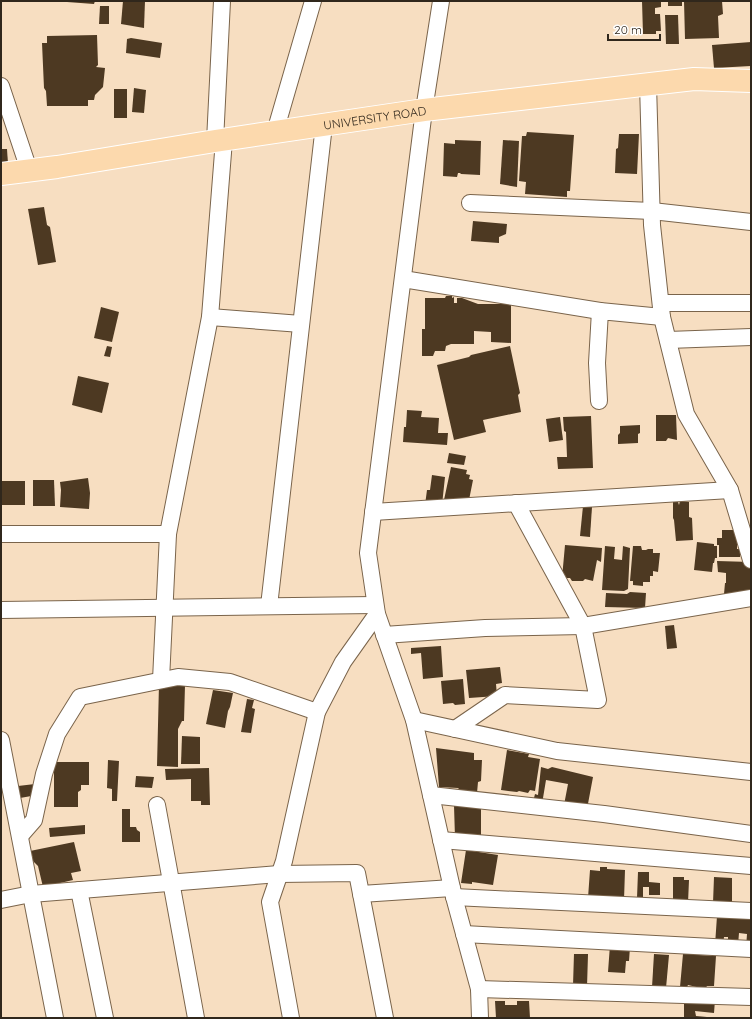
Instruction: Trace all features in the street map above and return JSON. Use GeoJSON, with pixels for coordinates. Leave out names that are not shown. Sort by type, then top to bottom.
{"type":"FeatureCollection","features":[{"type":"Feature","properties":{"kind":"main road","name":"UNIVERSITY ROAD"},"geometry":{"type":"LineString","coordinates":[[1,174],[424,110],[694,79],[751,81]]}},
{"type":"Feature","properties":{"kind":"street"},"geometry":{"type":"LineString","coordinates":[[161,680],[168,534],[210,317],[219,140],[222,1]]}},
{"type":"Feature","properties":{"kind":"street"},"geometry":{"type":"LineString","coordinates":[[274,132],[313,1]]}},
{"type":"Feature","properties":{"kind":"street"},"geometry":{"type":"LineString","coordinates":[[441,1],[424,110],[368,553],[376,609],[414,720],[453,892],[479,989],[480,1018]]}},
{"type":"Feature","properties":{"kind":"street"},"geometry":{"type":"LineString","coordinates":[[648,84],[652,225],[662,310],[668,340],[686,414],[730,490],[751,560]]}},
{"type":"Feature","properties":{"kind":"street"},"geometry":{"type":"LineString","coordinates":[[1,86],[29,170]]}},
{"type":"Feature","properties":{"kind":"street"},"geometry":{"type":"LineString","coordinates":[[269,606],[324,125]]}},
{"type":"Feature","properties":{"kind":"street"},"geometry":{"type":"LineString","coordinates":[[470,203],[652,211],[751,222]]}},
{"type":"Feature","properties":{"kind":"street"},"geometry":{"type":"LineString","coordinates":[[402,279],[600,311],[662,310],[751,303]]}},
{"type":"Feature","properties":{"kind":"street"},"geometry":{"type":"LineString","coordinates":[[599,400],[597,363],[600,311]]}},
{"type":"Feature","properties":{"kind":"street"},"geometry":{"type":"LineString","coordinates":[[210,317],[301,324]]}},
{"type":"Feature","properties":{"kind":"street"},"geometry":{"type":"LineString","coordinates":[[668,340],[751,337]]}},
{"type":"Feature","properties":{"kind":"street"},"geometry":{"type":"LineString","coordinates":[[373,512],[730,490]]}},
{"type":"Feature","properties":{"kind":"street"},"geometry":{"type":"LineString","coordinates":[[454,729],[505,695],[598,700],[583,626],[516,503]]}},
{"type":"Feature","properties":{"kind":"street"},"geometry":{"type":"LineString","coordinates":[[1,534],[168,534]]}},
{"type":"Feature","properties":{"kind":"street"},"geometry":{"type":"LineString","coordinates":[[384,635],[486,628],[583,626],[751,598]]}},
{"type":"Feature","properties":{"kind":"street"},"geometry":{"type":"LineString","coordinates":[[1,610],[269,606],[376,609]]}},
{"type":"Feature","properties":{"kind":"street"},"geometry":{"type":"LineString","coordinates":[[290,1018],[270,902],[284,861],[318,712],[343,662],[376,609]]}},
{"type":"Feature","properties":{"kind":"street"},"geometry":{"type":"LineString","coordinates":[[20,836],[34,820],[44,774],[57,734],[80,697],[178,676],[230,682],[318,712]]}},
{"type":"Feature","properties":{"kind":"street"},"geometry":{"type":"LineString","coordinates":[[414,720],[558,751],[751,772]]}},
{"type":"Feature","properties":{"kind":"street"},"geometry":{"type":"LineString","coordinates":[[1,740],[55,1018]]}},
{"type":"Feature","properties":{"kind":"street"},"geometry":{"type":"LineString","coordinates":[[431,795],[604,814],[751,834]]}},
{"type":"Feature","properties":{"kind":"street"},"geometry":{"type":"LineString","coordinates":[[157,805],[196,1018]]}},
{"type":"Feature","properties":{"kind":"street"},"geometry":{"type":"LineString","coordinates":[[441,840],[751,866]]}},
{"type":"Feature","properties":{"kind":"street"},"geometry":{"type":"LineString","coordinates":[[1,900],[31,894],[172,882],[279,874],[356,873],[385,1018]]}},
{"type":"Feature","properties":{"kind":"street"},"geometry":{"type":"LineString","coordinates":[[79,890],[105,1018]]}},
{"type":"Feature","properties":{"kind":"street"},"geometry":{"type":"LineString","coordinates":[[361,894],[453,892],[751,911]]}},
{"type":"Feature","properties":{"kind":"street"},"geometry":{"type":"LineString","coordinates":[[464,934],[751,949]]}},
{"type":"Feature","properties":{"kind":"street"},"geometry":{"type":"LineString","coordinates":[[479,989],[751,997]]}},
{"type":"Feature","properties":{"kind":"building"},"geometry":{"type":"Polygon","coordinates":[[[67,1],[95,1],[94,4],[67,1]]]}},
{"type":"Feature","properties":{"kind":"building"},"geometry":{"type":"Polygon","coordinates":[[[123,1],[145,1],[144,28],[121,24],[123,1]]]}},
{"type":"Feature","properties":{"kind":"building"},"geometry":{"type":"Polygon","coordinates":[[[642,1],[661,1],[661,7],[655,8],[655,14],[660,14],[661,31],[656,31],[656,34],[643,34],[642,1]]]}},
{"type":"Feature","properties":{"kind":"building"},"geometry":{"type":"Polygon","coordinates":[[[668,1],[682,1],[682,6],[668,6],[668,1]]]}},
{"type":"Feature","properties":{"kind":"building"},"geometry":{"type":"Polygon","coordinates":[[[684,1],[722,1],[723,14],[718,16],[719,38],[685,39],[684,1]]]}},
{"type":"Feature","properties":{"kind":"building"},"geometry":{"type":"Polygon","coordinates":[[[100,6],[109,6],[109,24],[99,24],[100,6]]]}},
{"type":"Feature","properties":{"kind":"building"},"geometry":{"type":"Polygon","coordinates":[[[665,15],[678,15],[679,44],[666,44],[665,15]]]}},
{"type":"Feature","properties":{"kind":"building"},"geometry":{"type":"Polygon","coordinates":[[[97,35],[98,65],[96,67],[105,68],[103,87],[95,95],[94,100],[88,100],[88,106],[47,106],[46,91],[44,88],[42,43],[47,43],[47,36],[97,35]]]}},
{"type":"Feature","properties":{"kind":"building"},"geometry":{"type":"Polygon","coordinates":[[[131,38],[162,43],[160,58],[126,53],[127,39],[131,38]]]}},
{"type":"Feature","properties":{"kind":"building"},"geometry":{"type":"Polygon","coordinates":[[[751,42],[751,66],[714,68],[712,45],[751,42]]]}},
{"type":"Feature","properties":{"kind":"building"},"geometry":{"type":"Polygon","coordinates":[[[134,88],[146,90],[144,113],[132,112],[134,88]]]}},
{"type":"Feature","properties":{"kind":"building"},"geometry":{"type":"Polygon","coordinates":[[[114,89],[127,89],[127,118],[114,118],[114,89]]]}},
{"type":"Feature","properties":{"kind":"building"},"geometry":{"type":"Polygon","coordinates":[[[527,132],[574,135],[570,191],[567,191],[567,197],[525,194],[526,182],[519,181],[522,136],[526,136],[527,132]]]}},
{"type":"Feature","properties":{"kind":"building"},"geometry":{"type":"Polygon","coordinates":[[[619,134],[639,134],[637,174],[615,173],[616,149],[618,148],[619,134]]]}},
{"type":"Feature","properties":{"kind":"building"},"geometry":{"type":"Polygon","coordinates":[[[455,140],[481,141],[480,175],[458,173],[457,177],[443,176],[444,143],[455,144],[455,140]]]}},
{"type":"Feature","properties":{"kind":"building"},"geometry":{"type":"Polygon","coordinates":[[[503,140],[519,141],[517,187],[500,184],[503,140]]]}},
{"type":"Feature","properties":{"kind":"building"},"geometry":{"type":"Polygon","coordinates":[[[1,149],[7,149],[8,164],[1,164],[1,149]]]}},
{"type":"Feature","properties":{"kind":"building"},"geometry":{"type":"Polygon","coordinates":[[[44,207],[47,225],[50,227],[56,262],[38,265],[28,209],[44,207]]]}},
{"type":"Feature","properties":{"kind":"building"},"geometry":{"type":"Polygon","coordinates":[[[473,221],[507,224],[506,234],[499,237],[499,243],[471,241],[473,221]]]}},
{"type":"Feature","properties":{"kind":"building"},"geometry":{"type":"Polygon","coordinates":[[[446,296],[452,296],[452,298],[454,297],[454,303],[457,303],[457,298],[462,298],[478,304],[511,304],[511,343],[491,342],[491,332],[474,331],[474,344],[451,344],[446,346],[445,351],[435,351],[433,356],[422,356],[422,329],[425,329],[425,298],[445,298],[446,296]]]}},
{"type":"Feature","properties":{"kind":"building"},"geometry":{"type":"Polygon","coordinates":[[[101,307],[119,312],[112,342],[94,338],[101,307]]]}},
{"type":"Feature","properties":{"kind":"building"},"geometry":{"type":"Polygon","coordinates":[[[107,346],[112,347],[110,357],[104,356],[107,346]]]}},
{"type":"Feature","properties":{"kind":"building"},"geometry":{"type":"Polygon","coordinates":[[[510,346],[520,393],[518,395],[521,412],[483,420],[486,432],[454,440],[437,365],[510,346]]]}},
{"type":"Feature","properties":{"kind":"building"},"geometry":{"type":"Polygon","coordinates":[[[78,376],[109,383],[102,413],[72,405],[78,376]]]}},
{"type":"Feature","properties":{"kind":"building"},"geometry":{"type":"Polygon","coordinates":[[[407,410],[422,411],[421,417],[439,418],[438,433],[448,433],[447,445],[403,442],[407,410]]]}},
{"type":"Feature","properties":{"kind":"building"},"geometry":{"type":"Polygon","coordinates":[[[656,415],[676,415],[677,440],[668,438],[666,441],[656,441],[656,415]]]}},
{"type":"Feature","properties":{"kind":"building"},"geometry":{"type":"Polygon","coordinates":[[[591,416],[593,468],[558,469],[557,457],[567,457],[566,432],[564,431],[563,417],[591,416]]]}},
{"type":"Feature","properties":{"kind":"building"},"geometry":{"type":"Polygon","coordinates":[[[560,417],[563,440],[549,442],[546,419],[560,417]]]}},
{"type":"Feature","properties":{"kind":"building"},"geometry":{"type":"Polygon","coordinates":[[[640,425],[638,443],[618,444],[620,426],[640,425]]]}},
{"type":"Feature","properties":{"kind":"building"},"geometry":{"type":"Polygon","coordinates":[[[449,453],[466,456],[464,465],[447,463],[449,453]]]}},
{"type":"Feature","properties":{"kind":"building"},"geometry":{"type":"Polygon","coordinates":[[[451,467],[467,470],[466,474],[470,475],[469,479],[473,480],[468,505],[444,500],[451,467]]]}},
{"type":"Feature","properties":{"kind":"building"},"geometry":{"type":"Polygon","coordinates":[[[432,475],[445,477],[442,505],[425,505],[427,490],[430,490],[432,475]]]}},
{"type":"Feature","properties":{"kind":"building"},"geometry":{"type":"Polygon","coordinates":[[[88,478],[90,493],[89,509],[60,507],[60,482],[88,478]]]}},
{"type":"Feature","properties":{"kind":"building"},"geometry":{"type":"Polygon","coordinates":[[[33,480],[54,480],[55,506],[33,506],[33,480]]]}},
{"type":"Feature","properties":{"kind":"building"},"geometry":{"type":"Polygon","coordinates":[[[1,481],[25,481],[25,505],[1,505],[1,481]]]}},
{"type":"Feature","properties":{"kind":"building"},"geometry":{"type":"Polygon","coordinates":[[[680,501],[689,502],[689,517],[692,518],[693,540],[676,541],[673,518],[673,502],[678,502],[679,505],[680,501]]]}},
{"type":"Feature","properties":{"kind":"building"},"geometry":{"type":"Polygon","coordinates":[[[583,506],[592,507],[590,537],[580,536],[583,506]]]}},
{"type":"Feature","properties":{"kind":"building"},"geometry":{"type":"Polygon","coordinates":[[[722,530],[737,530],[737,549],[740,549],[740,557],[719,557],[719,545],[717,545],[717,538],[722,538],[722,530]]]}},
{"type":"Feature","properties":{"kind":"building"},"geometry":{"type":"Polygon","coordinates":[[[697,542],[714,544],[714,546],[717,546],[717,558],[715,558],[713,563],[712,572],[694,570],[697,542]]]}},
{"type":"Feature","properties":{"kind":"building"},"geometry":{"type":"Polygon","coordinates":[[[565,545],[602,548],[601,562],[597,560],[593,581],[585,579],[583,581],[572,581],[570,578],[562,578],[565,545]]]}},
{"type":"Feature","properties":{"kind":"building"},"geometry":{"type":"Polygon","coordinates":[[[605,546],[615,547],[614,559],[622,560],[623,546],[630,548],[628,589],[624,591],[602,590],[605,546]]]}},
{"type":"Feature","properties":{"kind":"building"},"geometry":{"type":"Polygon","coordinates":[[[633,546],[641,546],[642,550],[653,549],[653,553],[660,553],[658,572],[653,571],[653,576],[650,576],[650,582],[643,582],[643,586],[633,585],[633,581],[630,581],[633,546]]]}},
{"type":"Feature","properties":{"kind":"building"},"geometry":{"type":"Polygon","coordinates":[[[717,561],[751,562],[750,595],[724,594],[726,573],[718,572],[717,561]]]}},
{"type":"Feature","properties":{"kind":"building"},"geometry":{"type":"Polygon","coordinates":[[[630,592],[646,593],[645,608],[605,607],[606,593],[627,594],[630,592]]]}},
{"type":"Feature","properties":{"kind":"building"},"geometry":{"type":"Polygon","coordinates":[[[674,625],[677,648],[667,649],[665,626],[674,625]]]}},
{"type":"Feature","properties":{"kind":"building"},"geometry":{"type":"Polygon","coordinates":[[[441,646],[443,677],[423,679],[421,653],[411,654],[411,648],[441,646]]]}},
{"type":"Feature","properties":{"kind":"building"},"geometry":{"type":"Polygon","coordinates":[[[500,667],[502,683],[496,684],[497,696],[469,698],[466,670],[500,667]]]}},
{"type":"Feature","properties":{"kind":"building"},"geometry":{"type":"Polygon","coordinates":[[[463,679],[465,704],[443,704],[441,681],[463,679]]]}},
{"type":"Feature","properties":{"kind":"building"},"geometry":{"type":"Polygon","coordinates":[[[159,684],[185,685],[184,721],[182,721],[178,729],[178,767],[157,766],[159,684]]]}},
{"type":"Feature","properties":{"kind":"building"},"geometry":{"type":"Polygon","coordinates":[[[213,690],[233,693],[225,728],[206,724],[213,690]]]}},
{"type":"Feature","properties":{"kind":"building"},"geometry":{"type":"Polygon","coordinates":[[[247,699],[254,700],[252,708],[255,709],[251,733],[241,732],[247,699]]]}},
{"type":"Feature","properties":{"kind":"building"},"geometry":{"type":"Polygon","coordinates":[[[182,736],[200,737],[200,764],[181,764],[182,736]]]}},
{"type":"Feature","properties":{"kind":"building"},"geometry":{"type":"Polygon","coordinates":[[[436,748],[474,753],[474,760],[482,760],[481,781],[478,782],[477,793],[462,792],[458,788],[439,787],[436,748]]]}},
{"type":"Feature","properties":{"kind":"building"},"geometry":{"type":"Polygon","coordinates":[[[507,750],[529,754],[528,757],[540,759],[535,791],[530,790],[528,793],[501,790],[507,750]]]}},
{"type":"Feature","properties":{"kind":"building"},"geometry":{"type":"Polygon","coordinates":[[[108,760],[119,761],[117,801],[112,801],[112,789],[107,788],[108,760]]]}},
{"type":"Feature","properties":{"kind":"building"},"geometry":{"type":"Polygon","coordinates":[[[54,762],[89,762],[89,785],[81,785],[81,790],[78,792],[78,807],[54,807],[54,762]]]}},
{"type":"Feature","properties":{"kind":"building"},"geometry":{"type":"Polygon","coordinates":[[[541,767],[548,769],[552,767],[593,777],[587,809],[564,805],[568,784],[546,780],[542,804],[533,802],[535,794],[538,795],[541,767]]]}},
{"type":"Feature","properties":{"kind":"building"},"geometry":{"type":"Polygon","coordinates":[[[209,768],[210,805],[201,805],[201,801],[191,801],[191,779],[166,780],[165,769],[209,768]]]}},
{"type":"Feature","properties":{"kind":"building"},"geometry":{"type":"Polygon","coordinates":[[[136,776],[154,777],[152,788],[135,787],[136,776]]]}},
{"type":"Feature","properties":{"kind":"building"},"geometry":{"type":"Polygon","coordinates":[[[35,784],[37,795],[20,798],[18,786],[35,784]]]}},
{"type":"Feature","properties":{"kind":"building"},"geometry":{"type":"Polygon","coordinates":[[[481,805],[481,838],[455,838],[454,806],[481,805]]]}},
{"type":"Feature","properties":{"kind":"building"},"geometry":{"type":"Polygon","coordinates":[[[122,809],[130,809],[130,827],[136,827],[140,832],[140,842],[122,842],[122,809]]]}},
{"type":"Feature","properties":{"kind":"building"},"geometry":{"type":"Polygon","coordinates":[[[85,825],[85,834],[50,837],[49,828],[85,825]]]}},
{"type":"Feature","properties":{"kind":"building"},"geometry":{"type":"Polygon","coordinates":[[[74,842],[81,871],[71,873],[73,880],[43,887],[38,866],[33,861],[30,851],[74,842]]]}},
{"type":"Feature","properties":{"kind":"building"},"geometry":{"type":"Polygon","coordinates":[[[466,850],[498,855],[493,885],[472,882],[472,884],[461,883],[466,850]]]}},
{"type":"Feature","properties":{"kind":"building"},"geometry":{"type":"Polygon","coordinates":[[[600,867],[625,870],[624,900],[588,898],[590,870],[600,871],[600,867]]]}},
{"type":"Feature","properties":{"kind":"building"},"geometry":{"type":"Polygon","coordinates":[[[638,872],[649,872],[649,882],[660,883],[660,895],[649,895],[649,887],[643,887],[643,898],[637,898],[638,872]]]}},
{"type":"Feature","properties":{"kind":"building"},"geometry":{"type":"Polygon","coordinates":[[[673,877],[684,877],[684,880],[689,880],[688,903],[673,902],[673,877]]]}},
{"type":"Feature","properties":{"kind":"building"},"geometry":{"type":"Polygon","coordinates":[[[714,877],[732,878],[732,904],[724,901],[721,903],[713,903],[714,877]]]}},
{"type":"Feature","properties":{"kind":"building"},"geometry":{"type":"Polygon","coordinates":[[[717,916],[751,919],[751,948],[746,948],[747,934],[739,933],[738,945],[728,945],[728,937],[724,937],[723,945],[715,945],[717,916]]]}},
{"type":"Feature","properties":{"kind":"building"},"geometry":{"type":"Polygon","coordinates":[[[610,945],[630,947],[629,961],[626,961],[625,973],[608,972],[610,945]]]}},
{"type":"Feature","properties":{"kind":"building"},"geometry":{"type":"Polygon","coordinates":[[[691,951],[699,952],[699,955],[716,956],[714,986],[707,986],[705,989],[688,985],[687,987],[680,987],[683,954],[690,954],[691,951]]]}},
{"type":"Feature","properties":{"kind":"building"},"geometry":{"type":"Polygon","coordinates":[[[574,954],[588,954],[587,986],[573,985],[574,954]]]}},
{"type":"Feature","properties":{"kind":"building"},"geometry":{"type":"Polygon","coordinates":[[[654,954],[669,955],[666,988],[652,987],[654,954]]]}},
{"type":"Feature","properties":{"kind":"building"},"geometry":{"type":"Polygon","coordinates":[[[684,997],[715,1000],[714,1013],[695,1011],[696,1016],[707,1018],[684,1018],[684,997]]]}},
{"type":"Feature","properties":{"kind":"building"},"geometry":{"type":"Polygon","coordinates":[[[495,1001],[505,1001],[505,1005],[517,1005],[517,1001],[529,1001],[530,1018],[496,1018],[495,1001]]]}}]}
